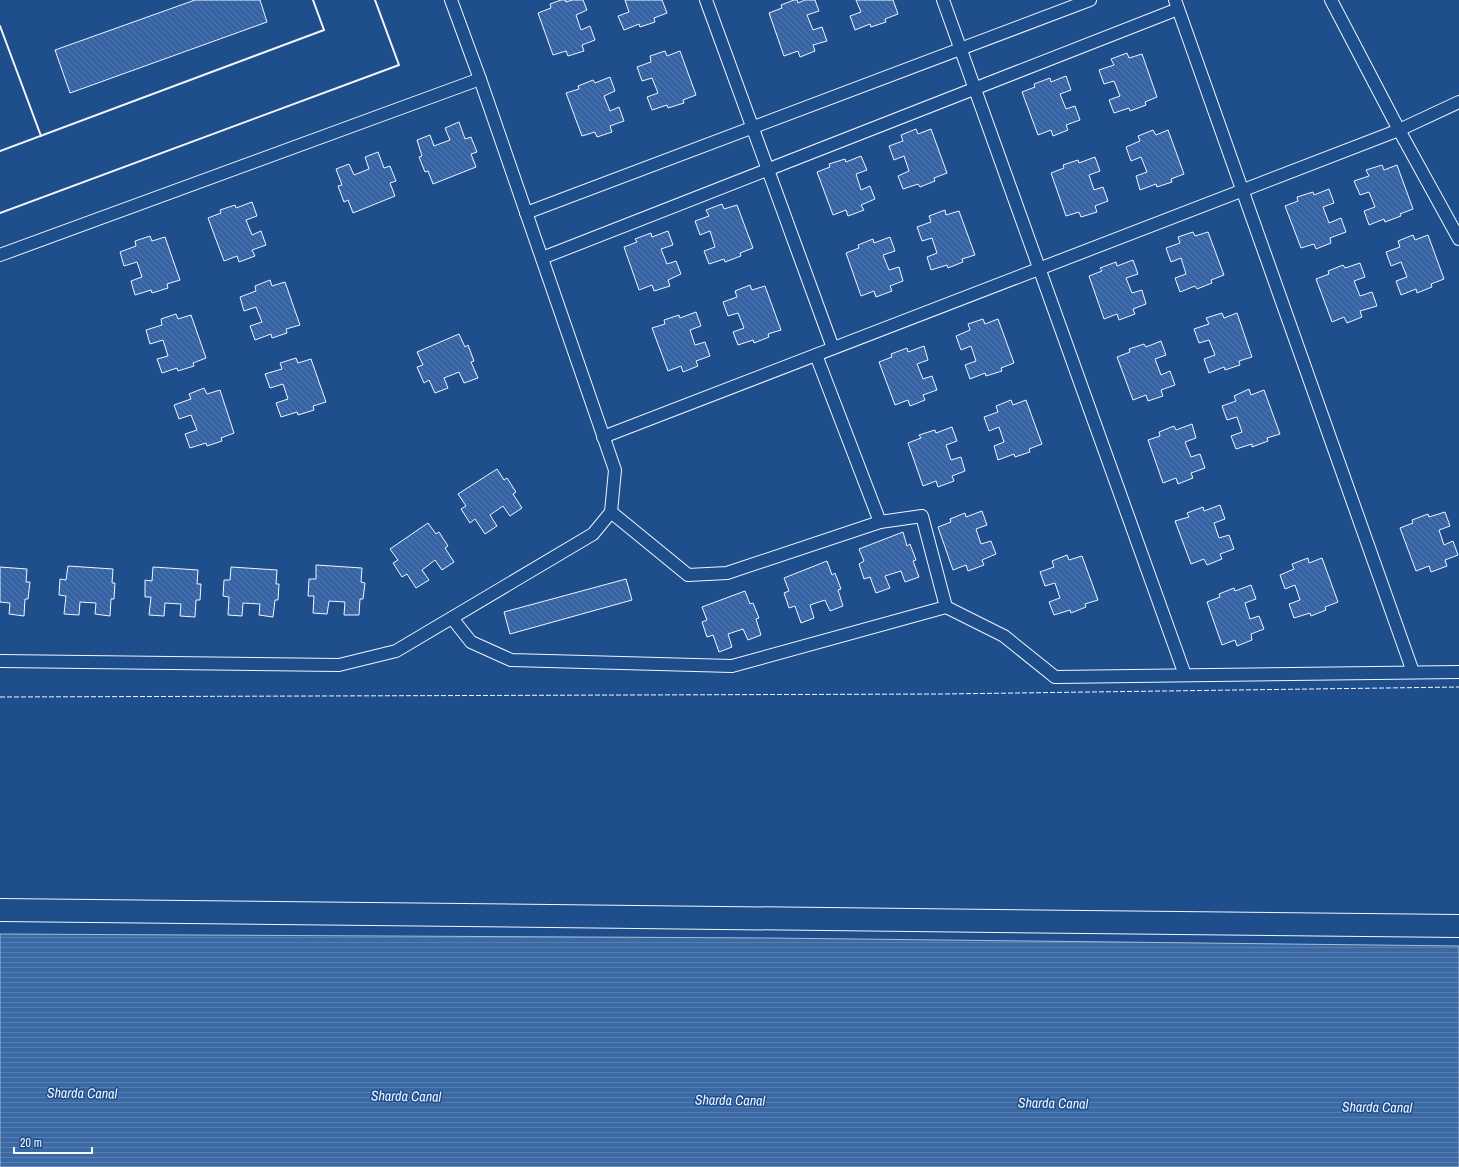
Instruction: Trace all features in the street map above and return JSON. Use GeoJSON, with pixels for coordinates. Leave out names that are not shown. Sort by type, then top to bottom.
{"type":"FeatureCollection","features":[{"type":"Feature","properties":{"kind":"street"},"geometry":{"type":"LineString","coordinates":[[0,910],[1459,926]]}},
{"type":"Feature","properties":{"kind":"lane"},"geometry":{"type":"LineString","coordinates":[[0,661],[339,665],[396,651],[593,534],[610,512],[615,470],[480,79],[450,0]]}},
{"type":"Feature","properties":{"kind":"lane"},"geometry":{"type":"LineString","coordinates":[[706,0],[833,348]]}},
{"type":"Feature","properties":{"kind":"lane"},"geometry":{"type":"LineString","coordinates":[[943,0],[1185,675]]}},
{"type":"Feature","properties":{"kind":"lane"},"geometry":{"type":"LineString","coordinates":[[526,213],[1090,0]]}},
{"type":"Feature","properties":{"kind":"lane"},"geometry":{"type":"LineString","coordinates":[[1331,0],[1399,130],[1459,239]]}},
{"type":"Feature","properties":{"kind":"lane"},"geometry":{"type":"LineString","coordinates":[[542,258],[975,88],[1176,5],[1412,672]]}},
{"type":"Feature","properties":{"kind":"lane"},"geometry":{"type":"LineString","coordinates":[[0,256],[480,79]]}},
{"type":"Feature","properties":{"kind":"lane"},"geometry":{"type":"LineString","coordinates":[[603,437],[1399,130],[1459,102]]}},
{"type":"Feature","properties":{"kind":"lane"},"geometry":{"type":"LineString","coordinates":[[816,355],[880,522]]}},
{"type":"Feature","properties":{"kind":"lane"},"geometry":{"type":"LineString","coordinates":[[610,512],[688,575],[727,573],[880,522],[922,516],[946,607]]}},
{"type":"Feature","properties":{"kind":"lane"},"geometry":{"type":"LineString","coordinates":[[452,618],[471,642],[511,660],[732,666],[946,607],[1004,636],[1056,677],[1459,672]]}},
{"type":"Feature","properties":{"kind":"water","name":"Sharda Canal"},"geometry":{"type":"Polygon","coordinates":[[[0,934],[769,938],[1459,946],[1459,1167],[0,1167],[0,934]]]}},
{"type":"Feature","properties":{"kind":"building"},"geometry":{"type":"Polygon","coordinates":[[[195,0],[260,0],[267,22],[70,93],[55,50],[195,0]]]}},
{"type":"Feature","properties":{"kind":"building"},"geometry":{"type":"Polygon","coordinates":[[[561,0],[566,0],[566,2],[572,0],[583,0],[587,10],[576,15],[581,30],[590,26],[595,40],[582,45],[584,51],[568,56],[566,51],[553,55],[538,13],[551,8],[550,4],[561,0]]]}},
{"type":"Feature","properties":{"kind":"building"},"geometry":{"type":"Polygon","coordinates":[[[625,0],[662,0],[667,13],[654,18],[655,22],[640,27],[639,24],[624,30],[618,16],[629,12],[625,0]]]}},
{"type":"Feature","properties":{"kind":"building"},"geometry":{"type":"Polygon","coordinates":[[[797,0],[798,3],[805,0],[815,0],[819,11],[807,15],[813,30],[822,27],[827,41],[813,45],[815,51],[800,57],[798,51],[784,56],[769,13],[782,8],[781,5],[797,0]]]}},
{"type":"Feature","properties":{"kind":"building"},"geometry":{"type":"Polygon","coordinates":[[[856,0],[893,0],[898,14],[885,19],[886,22],[871,27],[870,24],[855,30],[850,16],[861,12],[856,0]]]}},
{"type":"Feature","properties":{"kind":"building"},"geometry":{"type":"Polygon","coordinates":[[[665,51],[667,56],[680,51],[696,95],[683,100],[684,103],[668,108],[667,105],[652,110],[647,97],[658,93],[652,78],[642,81],[637,67],[651,62],[650,56],[665,51]]]}},
{"type":"Feature","properties":{"kind":"building"},"geometry":{"type":"Polygon","coordinates":[[[1127,53],[1129,58],[1142,54],[1157,97],[1145,102],[1146,105],[1130,111],[1129,108],[1114,113],[1109,100],[1120,96],[1114,81],[1104,84],[1099,70],[1114,65],[1111,59],[1127,53]]]}},
{"type":"Feature","properties":{"kind":"building"},"geometry":{"type":"Polygon","coordinates":[[[1066,76],[1071,90],[1060,94],[1066,109],[1075,106],[1080,120],[1066,125],[1068,130],[1053,136],[1051,130],[1038,135],[1022,92],[1035,87],[1034,84],[1050,78],[1051,82],[1066,76]]]}},
{"type":"Feature","properties":{"kind":"building"},"geometry":{"type":"Polygon","coordinates":[[[610,77],[615,91],[604,96],[610,111],[619,107],[624,121],[610,126],[612,132],[597,137],[595,132],[582,136],[566,93],[579,89],[578,86],[593,80],[595,83],[610,77]]]}},
{"type":"Feature","properties":{"kind":"building"},"geometry":{"type":"Polygon","coordinates":[[[459,122],[465,139],[471,137],[477,152],[471,154],[476,167],[433,184],[428,171],[425,172],[419,157],[422,156],[417,140],[430,135],[434,146],[450,140],[445,128],[459,122]]]}},
{"type":"Feature","properties":{"kind":"building"},"geometry":{"type":"Polygon","coordinates":[[[916,129],[918,134],[931,129],[947,173],[934,178],[935,181],[920,187],[918,184],[903,189],[898,176],[909,171],[904,156],[894,160],[889,146],[903,141],[901,135],[916,129]]]}},
{"type":"Feature","properties":{"kind":"building"},"geometry":{"type":"Polygon","coordinates":[[[1153,130],[1156,135],[1168,130],[1184,174],[1171,179],[1172,182],[1157,187],[1156,184],[1140,190],[1136,176],[1147,172],[1141,157],[1131,161],[1126,147],[1140,141],[1138,136],[1153,130]]]}},
{"type":"Feature","properties":{"kind":"building"},"geometry":{"type":"Polygon","coordinates":[[[378,152],[384,168],[390,166],[396,181],[390,183],[395,196],[353,213],[348,200],[344,202],[338,186],[342,185],[336,169],[349,164],[354,175],[369,169],[365,157],[378,152]]]}},
{"type":"Feature","properties":{"kind":"building"},"geometry":{"type":"Polygon","coordinates":[[[861,156],[867,170],[856,174],[861,190],[870,186],[875,199],[861,205],[864,210],[848,216],[846,210],[833,215],[817,172],[830,167],[829,164],[845,159],[846,162],[861,156]]]}},
{"type":"Feature","properties":{"kind":"building"},"geometry":{"type":"Polygon","coordinates":[[[1095,157],[1100,171],[1089,175],[1094,190],[1103,187],[1108,201],[1095,206],[1097,212],[1081,217],[1079,212],[1066,216],[1051,173],[1064,168],[1063,165],[1078,160],[1079,163],[1095,157]]]}},
{"type":"Feature","properties":{"kind":"building"},"geometry":{"type":"Polygon","coordinates":[[[1382,165],[1384,170],[1397,165],[1413,209],[1400,214],[1401,216],[1385,222],[1384,219],[1369,225],[1364,211],[1375,207],[1369,192],[1360,195],[1354,181],[1369,176],[1366,170],[1382,165]]]}},
{"type":"Feature","properties":{"kind":"building"},"geometry":{"type":"Polygon","coordinates":[[[1329,189],[1334,203],[1323,207],[1329,223],[1341,218],[1346,232],[1330,238],[1331,243],[1316,249],[1314,244],[1301,248],[1285,206],[1298,201],[1297,197],[1313,192],[1314,195],[1329,189]]]}},
{"type":"Feature","properties":{"kind":"building"},"geometry":{"type":"Polygon","coordinates":[[[252,202],[257,216],[246,220],[252,235],[261,231],[266,245],[252,250],[255,256],[239,262],[237,256],[224,261],[208,218],[221,213],[220,210],[235,205],[236,208],[252,202]]]}},
{"type":"Feature","properties":{"kind":"building"},"geometry":{"type":"Polygon","coordinates":[[[722,204],[724,209],[737,205],[753,248],[740,253],[741,256],[725,262],[724,259],[709,264],[704,251],[715,247],[710,231],[700,235],[695,221],[709,216],[706,210],[722,204]]]}},
{"type":"Feature","properties":{"kind":"building"},"geometry":{"type":"Polygon","coordinates":[[[945,210],[946,215],[959,211],[975,255],[962,259],[963,262],[948,268],[947,265],[931,270],[927,257],[937,253],[932,238],[922,241],[917,227],[931,222],[929,216],[945,210]]]}},
{"type":"Feature","properties":{"kind":"building"},"geometry":{"type":"Polygon","coordinates":[[[668,231],[673,245],[661,249],[667,264],[676,261],[681,274],[668,280],[670,286],[654,291],[652,285],[639,290],[624,247],[637,242],[635,239],[651,233],[652,237],[668,231]]]}},
{"type":"Feature","properties":{"kind":"building"},"geometry":{"type":"Polygon","coordinates":[[[1193,232],[1195,236],[1208,232],[1224,275],[1211,280],[1212,283],[1197,289],[1195,286],[1180,292],[1175,278],[1186,274],[1181,258],[1171,262],[1166,248],[1180,243],[1178,237],[1193,232]]]}},
{"type":"Feature","properties":{"kind":"building"},"geometry":{"type":"Polygon","coordinates":[[[1413,235],[1415,240],[1428,235],[1444,279],[1431,284],[1432,287],[1417,293],[1416,289],[1401,295],[1396,281],[1407,277],[1401,262],[1391,266],[1386,252],[1400,247],[1398,241],[1413,235]]]}},
{"type":"Feature","properties":{"kind":"building"},"geometry":{"type":"Polygon","coordinates":[[[150,236],[152,241],[165,237],[180,280],[167,284],[168,288],[152,293],[151,290],[135,295],[131,281],[142,277],[137,262],[124,266],[120,252],[136,246],[135,241],[150,236]]]}},
{"type":"Feature","properties":{"kind":"building"},"geometry":{"type":"Polygon","coordinates":[[[890,237],[895,251],[883,255],[889,270],[899,267],[903,281],[890,286],[892,291],[876,297],[874,291],[861,296],[846,253],[859,248],[858,245],[873,239],[874,243],[890,237]]]}},
{"type":"Feature","properties":{"kind":"building"},"geometry":{"type":"Polygon","coordinates":[[[1133,260],[1138,274],[1126,278],[1132,293],[1142,290],[1146,304],[1133,309],[1135,314],[1119,320],[1117,314],[1104,319],[1089,276],[1102,271],[1100,268],[1116,262],[1117,266],[1133,260]]]}},
{"type":"Feature","properties":{"kind":"building"},"geometry":{"type":"Polygon","coordinates":[[[1360,263],[1365,277],[1354,281],[1360,296],[1372,292],[1377,306],[1360,311],[1362,317],[1347,323],[1344,317],[1332,322],[1316,279],[1329,274],[1328,271],[1343,265],[1345,268],[1360,263]]]}},
{"type":"Feature","properties":{"kind":"building"},"geometry":{"type":"Polygon","coordinates":[[[270,280],[272,286],[285,282],[300,325],[286,329],[287,333],[272,338],[271,334],[255,340],[250,326],[262,322],[256,307],[244,311],[240,297],[256,291],[255,286],[270,280]]]}},
{"type":"Feature","properties":{"kind":"building"},"geometry":{"type":"Polygon","coordinates":[[[750,285],[752,290],[765,286],[781,330],[768,334],[769,337],[754,343],[753,340],[738,345],[733,332],[744,328],[738,313],[728,316],[723,302],[737,297],[735,291],[750,285]]]}},
{"type":"Feature","properties":{"kind":"building"},"geometry":{"type":"Polygon","coordinates":[[[696,312],[701,326],[690,330],[695,345],[705,342],[710,356],[696,361],[698,366],[683,372],[681,366],[668,371],[652,328],[665,324],[664,320],[679,315],[680,318],[696,312]]]}},
{"type":"Feature","properties":{"kind":"building"},"geometry":{"type":"Polygon","coordinates":[[[1222,313],[1224,318],[1237,313],[1252,357],[1239,361],[1240,365],[1225,370],[1224,367],[1209,373],[1204,359],[1215,355],[1209,340],[1199,343],[1194,329],[1209,324],[1206,318],[1222,313]]]}},
{"type":"Feature","properties":{"kind":"building"},"geometry":{"type":"Polygon","coordinates":[[[176,314],[178,319],[191,315],[206,358],[193,363],[194,366],[178,371],[177,368],[162,373],[157,359],[168,356],[163,340],[150,344],[146,330],[162,325],[161,319],[176,314]]]}},
{"type":"Feature","properties":{"kind":"building"},"geometry":{"type":"Polygon","coordinates":[[[983,319],[985,324],[998,319],[1014,363],[1001,368],[1002,371],[986,376],[985,373],[970,379],[965,365],[976,361],[971,346],[961,350],[956,336],[970,330],[968,324],[983,319]]]}},
{"type":"Feature","properties":{"kind":"building"},"geometry":{"type":"Polygon","coordinates":[[[459,334],[465,347],[468,345],[474,361],[471,362],[478,378],[464,383],[459,372],[444,378],[448,388],[435,393],[429,380],[424,383],[417,367],[423,365],[417,352],[459,334]]]}},
{"type":"Feature","properties":{"kind":"building"},"geometry":{"type":"Polygon","coordinates":[[[1161,341],[1166,355],[1155,359],[1161,375],[1170,371],[1175,385],[1161,390],[1163,396],[1148,401],[1146,395],[1133,400],[1117,357],[1130,352],[1129,349],[1144,344],[1146,347],[1161,341]]]}},
{"type":"Feature","properties":{"kind":"building"},"geometry":{"type":"Polygon","coordinates":[[[924,346],[928,360],[917,364],[923,379],[932,376],[937,390],[923,395],[925,400],[910,406],[908,400],[895,405],[879,362],[892,357],[891,354],[907,348],[908,352],[924,346]]]}},
{"type":"Feature","properties":{"kind":"building"},"geometry":{"type":"Polygon","coordinates":[[[296,358],[298,363],[311,359],[326,402],[313,406],[314,410],[298,415],[297,412],[281,417],[276,403],[288,399],[283,384],[270,388],[265,374],[282,369],[280,363],[296,358]]]}},
{"type":"Feature","properties":{"kind":"building"},"geometry":{"type":"Polygon","coordinates":[[[204,388],[207,394],[220,390],[234,433],[221,438],[222,441],[207,446],[206,443],[190,448],[185,434],[197,430],[191,415],[179,419],[174,405],[191,399],[189,394],[204,388]]]}},
{"type":"Feature","properties":{"kind":"building"},"geometry":{"type":"Polygon","coordinates":[[[1249,389],[1251,395],[1264,390],[1280,434],[1267,438],[1268,441],[1252,447],[1252,444],[1236,449],[1231,436],[1242,432],[1237,417],[1227,420],[1222,406],[1236,401],[1234,396],[1249,389]]]}},
{"type":"Feature","properties":{"kind":"building"},"geometry":{"type":"Polygon","coordinates":[[[1011,400],[1013,405],[1026,400],[1042,444],[1029,449],[1030,452],[1015,457],[1014,454],[998,460],[994,446],[1004,442],[999,427],[989,431],[984,417],[998,412],[996,406],[1011,400]]]}},
{"type":"Feature","properties":{"kind":"building"},"geometry":{"type":"Polygon","coordinates":[[[1192,424],[1196,438],[1185,442],[1191,457],[1200,454],[1205,468],[1191,473],[1193,478],[1178,484],[1176,478],[1163,483],[1148,440],[1160,436],[1159,432],[1174,426],[1176,430],[1192,424]]]}},
{"type":"Feature","properties":{"kind":"building"},"geometry":{"type":"Polygon","coordinates":[[[952,427],[957,441],[946,445],[951,460],[961,457],[965,471],[952,476],[954,481],[938,487],[936,481],[923,486],[908,443],[921,438],[919,435],[935,430],[936,433],[952,427]]]}},
{"type":"Feature","properties":{"kind":"building"},"geometry":{"type":"Polygon","coordinates":[[[497,469],[504,480],[507,478],[516,492],[513,494],[522,508],[510,516],[503,506],[490,515],[497,526],[485,534],[475,519],[470,523],[461,509],[466,506],[458,494],[497,469]]]}},
{"type":"Feature","properties":{"kind":"building"},"geometry":{"type":"Polygon","coordinates":[[[1220,505],[1225,519],[1214,523],[1219,538],[1229,535],[1234,549],[1220,554],[1222,559],[1207,565],[1204,559],[1191,564],[1175,521],[1189,517],[1187,513],[1203,507],[1204,511],[1220,505]]]}},
{"type":"Feature","properties":{"kind":"building"},"geometry":{"type":"Polygon","coordinates":[[[982,511],[987,525],[976,529],[981,544],[991,541],[996,554],[982,560],[984,565],[968,571],[966,565],[953,570],[938,527],[951,522],[950,519],[965,513],[966,517],[982,511]]]}},
{"type":"Feature","properties":{"kind":"building"},"geometry":{"type":"Polygon","coordinates":[[[1445,512],[1450,526],[1439,530],[1444,545],[1453,541],[1458,555],[1445,560],[1447,566],[1431,572],[1429,566],[1416,571],[1400,528],[1413,523],[1412,520],[1428,514],[1429,517],[1445,512]]]}},
{"type":"Feature","properties":{"kind":"building"},"geometry":{"type":"Polygon","coordinates":[[[428,523],[436,534],[439,532],[448,546],[445,548],[454,562],[442,570],[435,560],[422,570],[429,580],[416,588],[407,574],[402,577],[393,563],[398,560],[390,549],[428,523]]]}},
{"type":"Feature","properties":{"kind":"building"},"geometry":{"type":"Polygon","coordinates":[[[903,532],[907,546],[910,544],[916,560],[913,561],[919,577],[905,582],[901,571],[885,576],[890,588],[876,593],[870,577],[864,579],[859,564],[864,561],[859,549],[903,532]]]}},
{"type":"Feature","properties":{"kind":"building"},"geometry":{"type":"Polygon","coordinates":[[[1067,555],[1069,560],[1082,556],[1098,600],[1085,604],[1086,607],[1071,613],[1070,610],[1054,615],[1049,602],[1060,598],[1055,583],[1045,586],[1040,572],[1054,567],[1052,561],[1067,555]]]}},
{"type":"Feature","properties":{"kind":"building"},"geometry":{"type":"Polygon","coordinates":[[[1308,558],[1309,563],[1322,558],[1338,602],[1325,607],[1326,610],[1311,616],[1310,613],[1294,618],[1289,604],[1300,600],[1295,585],[1285,589],[1280,575],[1294,569],[1292,564],[1308,558]]]}},
{"type":"Feature","properties":{"kind":"building"},"geometry":{"type":"Polygon","coordinates":[[[827,561],[832,575],[835,573],[841,589],[838,590],[843,606],[830,611],[825,600],[810,605],[814,618],[801,623],[795,606],[789,608],[784,593],[789,591],[784,578],[827,561]]]}},
{"type":"Feature","properties":{"kind":"building"},"geometry":{"type":"Polygon","coordinates":[[[316,565],[362,568],[361,582],[365,583],[363,599],[360,599],[359,615],[344,615],[345,602],[329,601],[327,614],[313,613],[314,596],[308,596],[309,579],[316,579],[316,565]]]}},
{"type":"Feature","properties":{"kind":"building"},"geometry":{"type":"Polygon","coordinates":[[[68,566],[113,569],[112,583],[115,583],[114,599],[111,599],[110,616],[95,614],[96,603],[80,602],[79,615],[64,614],[66,596],[59,595],[60,579],[66,580],[68,566]]]}},
{"type":"Feature","properties":{"kind":"building"},"geometry":{"type":"Polygon","coordinates":[[[0,567],[27,569],[26,582],[30,582],[28,599],[25,599],[24,616],[9,614],[10,603],[0,602],[0,567]]]}},
{"type":"Feature","properties":{"kind":"building"},"geometry":{"type":"Polygon","coordinates":[[[153,567],[198,570],[197,584],[201,584],[200,600],[196,600],[195,617],[180,616],[181,604],[165,603],[164,616],[149,615],[151,597],[145,597],[145,580],[152,581],[153,567]]]}},
{"type":"Feature","properties":{"kind":"building"},"geometry":{"type":"Polygon","coordinates":[[[231,567],[277,570],[276,584],[279,584],[278,600],[275,600],[273,617],[259,615],[260,604],[243,603],[242,616],[228,615],[229,597],[223,596],[224,580],[230,580],[231,567]]]}},
{"type":"Feature","properties":{"kind":"building"},"geometry":{"type":"Polygon","coordinates":[[[626,579],[632,600],[510,634],[504,612],[626,579]]]}},
{"type":"Feature","properties":{"kind":"building"},"geometry":{"type":"Polygon","coordinates":[[[1251,585],[1256,599],[1245,603],[1250,619],[1259,616],[1264,629],[1251,634],[1252,640],[1237,646],[1235,640],[1222,645],[1207,602],[1220,597],[1219,594],[1234,588],[1235,591],[1251,585]]]}},
{"type":"Feature","properties":{"kind":"building"},"geometry":{"type":"Polygon","coordinates":[[[745,591],[750,604],[753,603],[759,618],[756,619],[761,635],[748,640],[743,629],[728,634],[732,647],[719,652],[713,635],[707,637],[702,622],[707,620],[702,607],[745,591]]]}},
{"type":"Feature","properties":{"kind":"fence"},"geometry":{"type":"LineString","coordinates":[[0,697],[943,694],[1459,687]]}},
{"type":"Feature","properties":{"kind":"wall"},"geometry":{"type":"LineString","coordinates":[[0,151],[324,30],[313,0]]}},
{"type":"Feature","properties":{"kind":"wall"},"geometry":{"type":"LineString","coordinates":[[0,213],[399,65],[375,0]]}},
{"type":"Feature","properties":{"kind":"wall"},"geometry":{"type":"LineString","coordinates":[[0,26],[41,136]]}}]}
